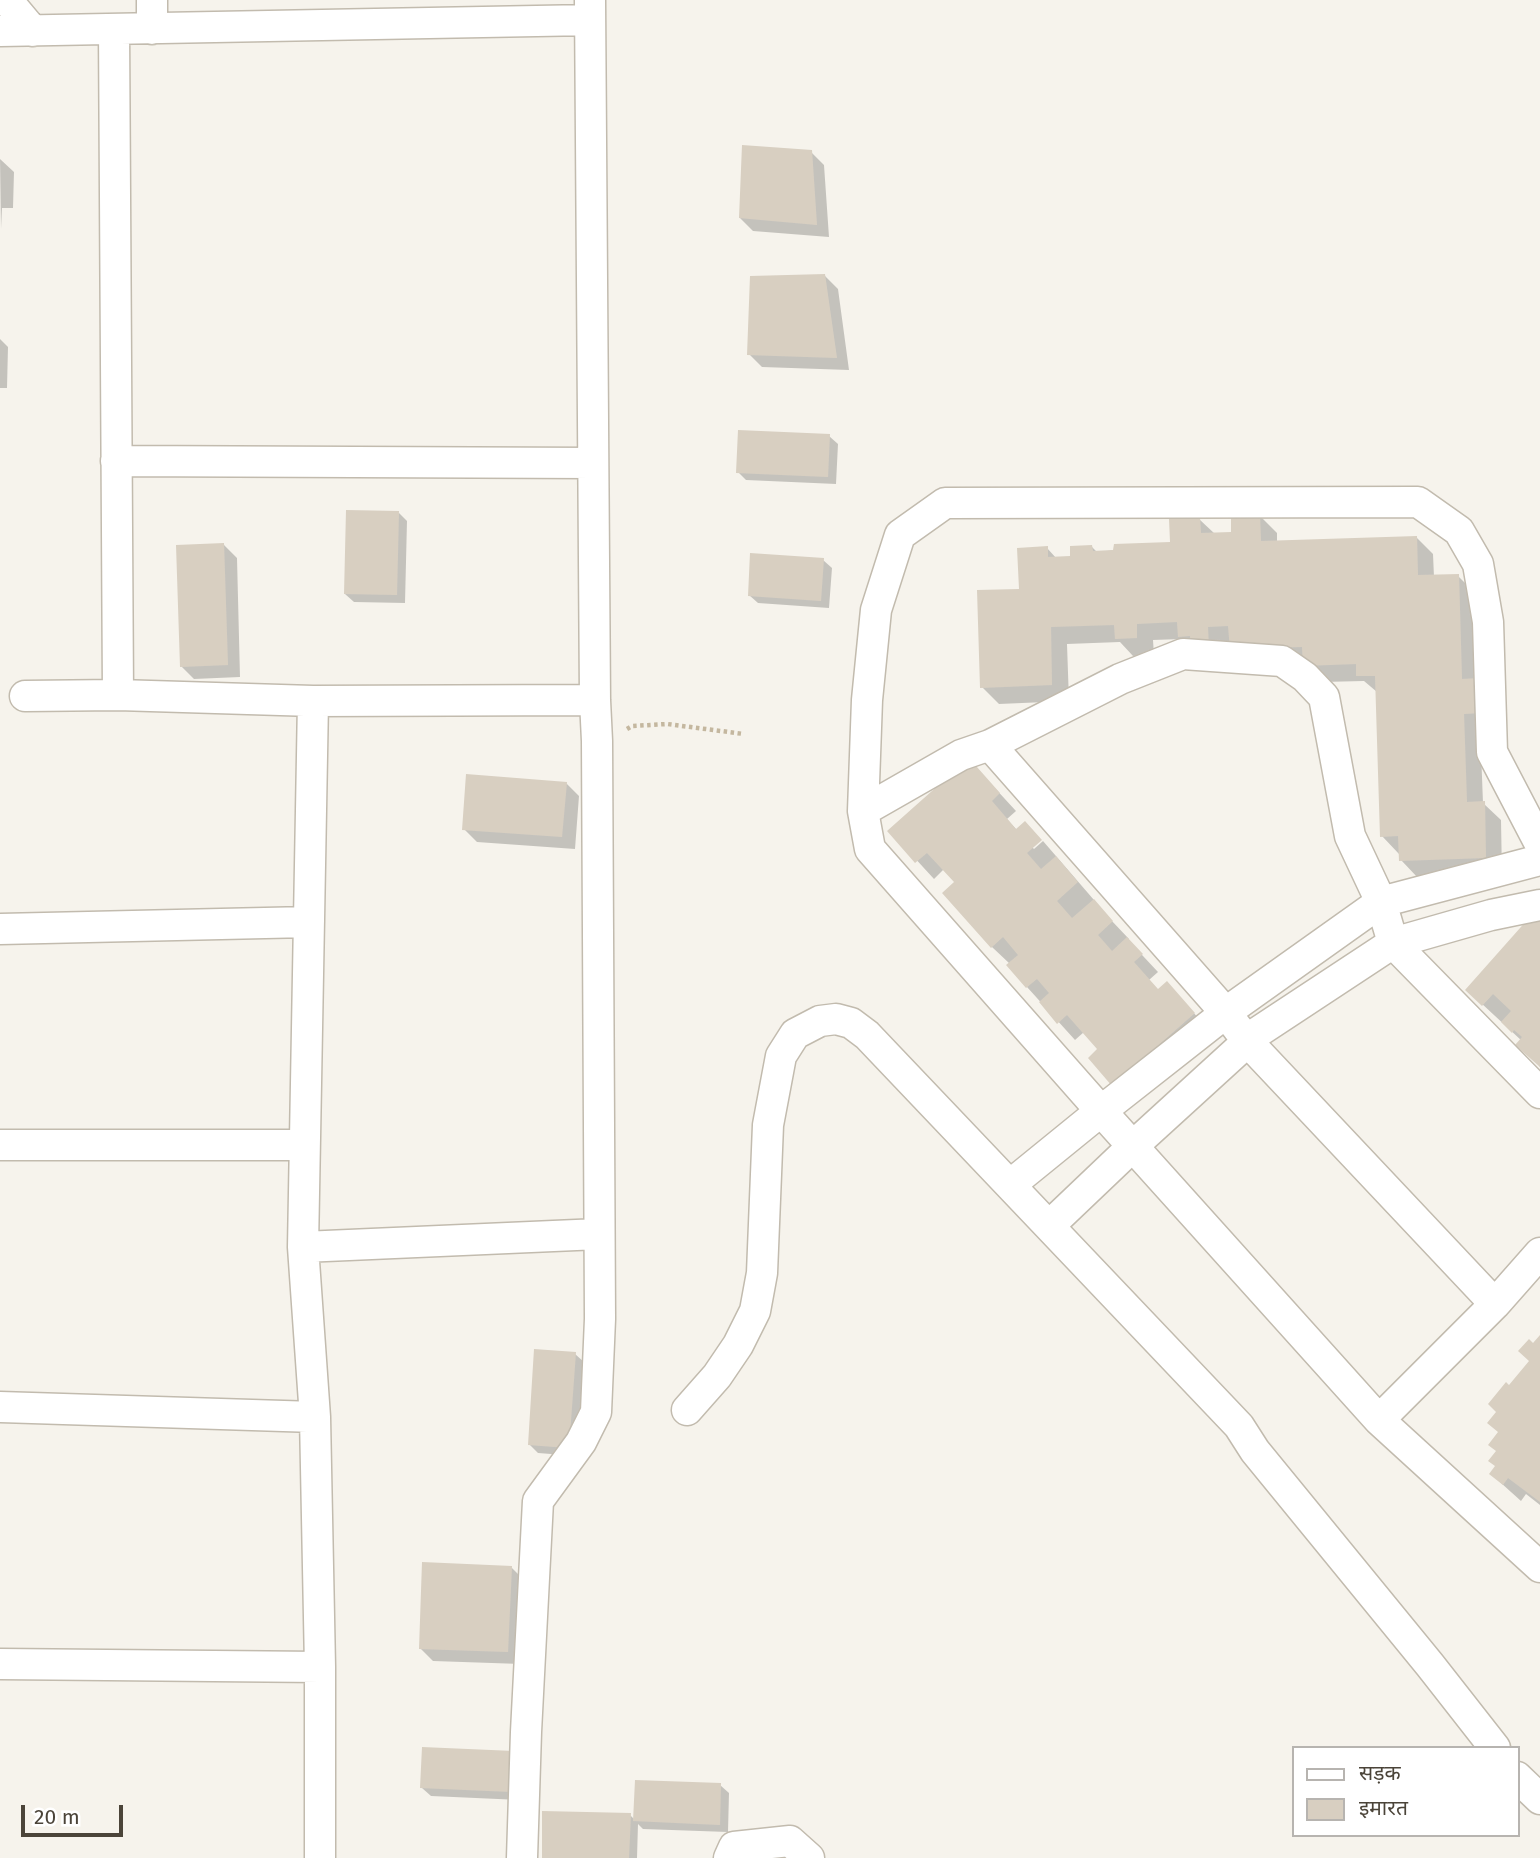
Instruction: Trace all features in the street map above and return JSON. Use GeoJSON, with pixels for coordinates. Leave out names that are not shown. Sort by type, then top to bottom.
{"type":"FeatureCollection","features":[{"type":"Feature","properties":{"kind":"street"},"geometry":{"type":"LineString","coordinates":[[7,0],[33,31]]}},
{"type":"Feature","properties":{"kind":"street"},"geometry":{"type":"LineString","coordinates":[[0,31],[114,29],[152,14],[590,10],[600,1319],[596,1412],[582,1442],[538,1501],[522,1858]]}},
{"type":"Feature","properties":{"kind":"street"},"geometry":{"type":"LineString","coordinates":[[114,29],[118,695]]}},
{"type":"Feature","properties":{"kind":"street"},"geometry":{"type":"LineString","coordinates":[[116,461],[593,463]]}},
{"type":"Feature","properties":{"kind":"street"},"geometry":{"type":"LineString","coordinates":[[1540,844],[1492,752],[1488,622],[1478,564],[1459,531],[1418,502],[945,503],[900,536],[876,610],[867,700],[863,811],[870,849],[1379,1420],[1540,1567]]}},
{"type":"Feature","properties":{"kind":"street"},"geometry":{"type":"LineString","coordinates":[[863,811],[961,755],[990,745],[1120,679],[1184,654],[1282,661],[1306,677],[1324,697],[1350,836],[1381,902],[1393,943],[1540,1093]]}},
{"type":"Feature","properties":{"kind":"street"},"geometry":{"type":"LineString","coordinates":[[25,696],[118,695],[313,701],[595,700]]}},
{"type":"Feature","properties":{"kind":"street"},"geometry":{"type":"LineString","coordinates":[[313,701],[303,1247],[315,1417],[320,1667],[320,1858]]}},
{"type":"Feature","properties":{"kind":"street"},"geometry":{"type":"LineString","coordinates":[[990,745],[1226,1013],[1248,1042],[1495,1304]]}},
{"type":"Feature","properties":{"kind":"street"},"geometry":{"type":"LineString","coordinates":[[1010,1185],[1226,1013],[1381,902],[1540,860]]}},
{"type":"Feature","properties":{"kind":"street"},"geometry":{"type":"LineString","coordinates":[[1049,1226],[1258,1032],[1393,943],[1491,915],[1540,905]]}},
{"type":"Feature","properties":{"kind":"street"},"geometry":{"type":"LineString","coordinates":[[0,929],[309,922]]}},
{"type":"Feature","properties":{"kind":"street"},"geometry":{"type":"LineString","coordinates":[[687,1410],[717,1376],[738,1345],[755,1311],[762,1273],[768,1125],[780,1056],[795,1034],[820,1021],[836,1019],[851,1023],[867,1035],[1239,1426],[1255,1451],[1430,1665],[1492,1746]]}},
{"type":"Feature","properties":{"kind":"street"},"geometry":{"type":"LineString","coordinates":[[0,1145],[304,1144]]}},
{"type":"Feature","properties":{"kind":"street"},"geometry":{"type":"LineString","coordinates":[[303,1247],[599,1234]]}},
{"type":"Feature","properties":{"kind":"street"},"geometry":{"type":"LineString","coordinates":[[1379,1420],[1495,1304],[1540,1254]]}},
{"type":"Feature","properties":{"kind":"street"},"geometry":{"type":"LineString","coordinates":[[0,1408],[315,1417]]}},
{"type":"Feature","properties":{"kind":"street"},"geometry":{"type":"LineString","coordinates":[[0,1664],[320,1667]]}},
{"type":"Feature","properties":{"kind":"street"},"geometry":{"type":"LineString","coordinates":[[1519,1779],[1540,1798]]}},
{"type":"Feature","properties":{"kind":"street"},"geometry":{"type":"LineString","coordinates":[[729,1858],[734,1847],[790,1841],[809,1858]]}},
{"type":"Feature","properties":{"kind":"path"},"geometry":{"type":"LineString","coordinates":[[597,741],[632,726],[667,724],[744,734]]}},
{"type":"Feature","properties":{"kind":"building"},"geometry":{"type":"Polygon","coordinates":[[[742,145],[812,150],[817,225],[739,218],[742,145]]]}},
{"type":"Feature","properties":{"kind":"building"},"geometry":{"type":"Polygon","coordinates":[[[825,274],[837,358],[747,355],[750,276],[825,274]]]}},
{"type":"Feature","properties":{"kind":"building"},"geometry":{"type":"Polygon","coordinates":[[[738,430],[830,434],[828,477],[736,473],[738,430]]]}},
{"type":"Feature","properties":{"kind":"building"},"geometry":{"type":"Polygon","coordinates":[[[346,510],[399,511],[397,595],[344,594],[346,510]]]}},
{"type":"Feature","properties":{"kind":"building"},"geometry":{"type":"Polygon","coordinates":[[[1260,514],[1261,541],[1417,536],[1418,575],[1459,574],[1462,679],[1480,678],[1482,713],[1464,714],[1467,802],[1485,801],[1486,858],[1399,861],[1398,836],[1380,837],[1375,676],[1356,676],[1356,664],[1303,666],[1302,647],[1230,649],[1228,626],[1208,627],[1209,649],[1190,650],[1190,636],[1178,637],[1177,622],[1137,624],[1137,638],[1115,639],[1114,625],[1051,627],[1052,685],[980,688],[977,590],[1019,589],[1017,548],[1048,546],[1048,557],[1070,556],[1070,546],[1092,545],[1093,551],[1113,550],[1114,544],[1170,542],[1169,519],[1200,517],[1201,533],[1231,532],[1231,515],[1260,514]]]}},
{"type":"Feature","properties":{"kind":"building"},"geometry":{"type":"Polygon","coordinates":[[[224,543],[228,665],[180,667],[176,545],[224,543]]]}},
{"type":"Feature","properties":{"kind":"building"},"geometry":{"type":"Polygon","coordinates":[[[750,553],[824,558],[821,601],[748,596],[750,553]]]}},
{"type":"Feature","properties":{"kind":"building"},"geometry":{"type":"Polygon","coordinates":[[[969,758],[1000,793],[992,801],[1016,829],[1025,821],[1042,840],[1027,853],[1041,869],[1056,856],[1078,882],[1057,901],[1072,918],[1094,899],[1113,921],[1098,935],[1112,951],[1127,937],[1143,954],[1134,962],[1158,989],[1167,981],[1195,1013],[1112,1086],[1088,1058],[1097,1049],[1067,1015],[1057,1024],[1039,1002],[1049,993],[1037,979],[1026,988],[1006,965],[1018,955],[1003,937],[991,948],[942,893],[954,882],[927,853],[915,863],[887,831],[969,758]]]}},
{"type":"Feature","properties":{"kind":"building"},"geometry":{"type":"Polygon","coordinates":[[[466,774],[567,782],[562,837],[462,830],[466,774]]]}},
{"type":"Feature","properties":{"kind":"building"},"geometry":{"type":"Polygon","coordinates":[[[1536,910],[1540,914],[1540,1067],[1515,1045],[1522,1037],[1514,1030],[1512,1033],[1501,1022],[1511,1011],[1493,994],[1482,1006],[1465,990],[1536,910]]]}},
{"type":"Feature","properties":{"kind":"building"},"geometry":{"type":"Polygon","coordinates":[[[1540,1335],[1540,1502],[1508,1478],[1503,1485],[1489,1474],[1495,1466],[1488,1461],[1496,1451],[1488,1445],[1498,1432],[1487,1423],[1496,1412],[1488,1404],[1506,1382],[1509,1385],[1529,1361],[1518,1351],[1529,1339],[1533,1343],[1540,1335]]]}},
{"type":"Feature","properties":{"kind":"building"},"geometry":{"type":"Polygon","coordinates":[[[534,1349],[576,1352],[569,1448],[528,1445],[534,1349]]]}},
{"type":"Feature","properties":{"kind":"building"},"geometry":{"type":"Polygon","coordinates":[[[422,1562],[512,1566],[508,1652],[419,1649],[422,1562]]]}},
{"type":"Feature","properties":{"kind":"building"},"geometry":{"type":"Polygon","coordinates":[[[422,1747],[514,1751],[512,1792],[420,1788],[422,1747]]]}},
{"type":"Feature","properties":{"kind":"building"},"geometry":{"type":"Polygon","coordinates":[[[635,1780],[721,1783],[720,1825],[633,1821],[635,1780]]]}},
{"type":"Feature","properties":{"kind":"building"},"geometry":{"type":"Polygon","coordinates":[[[542,1811],[631,1813],[629,1858],[542,1858],[542,1811]]]}}]}
